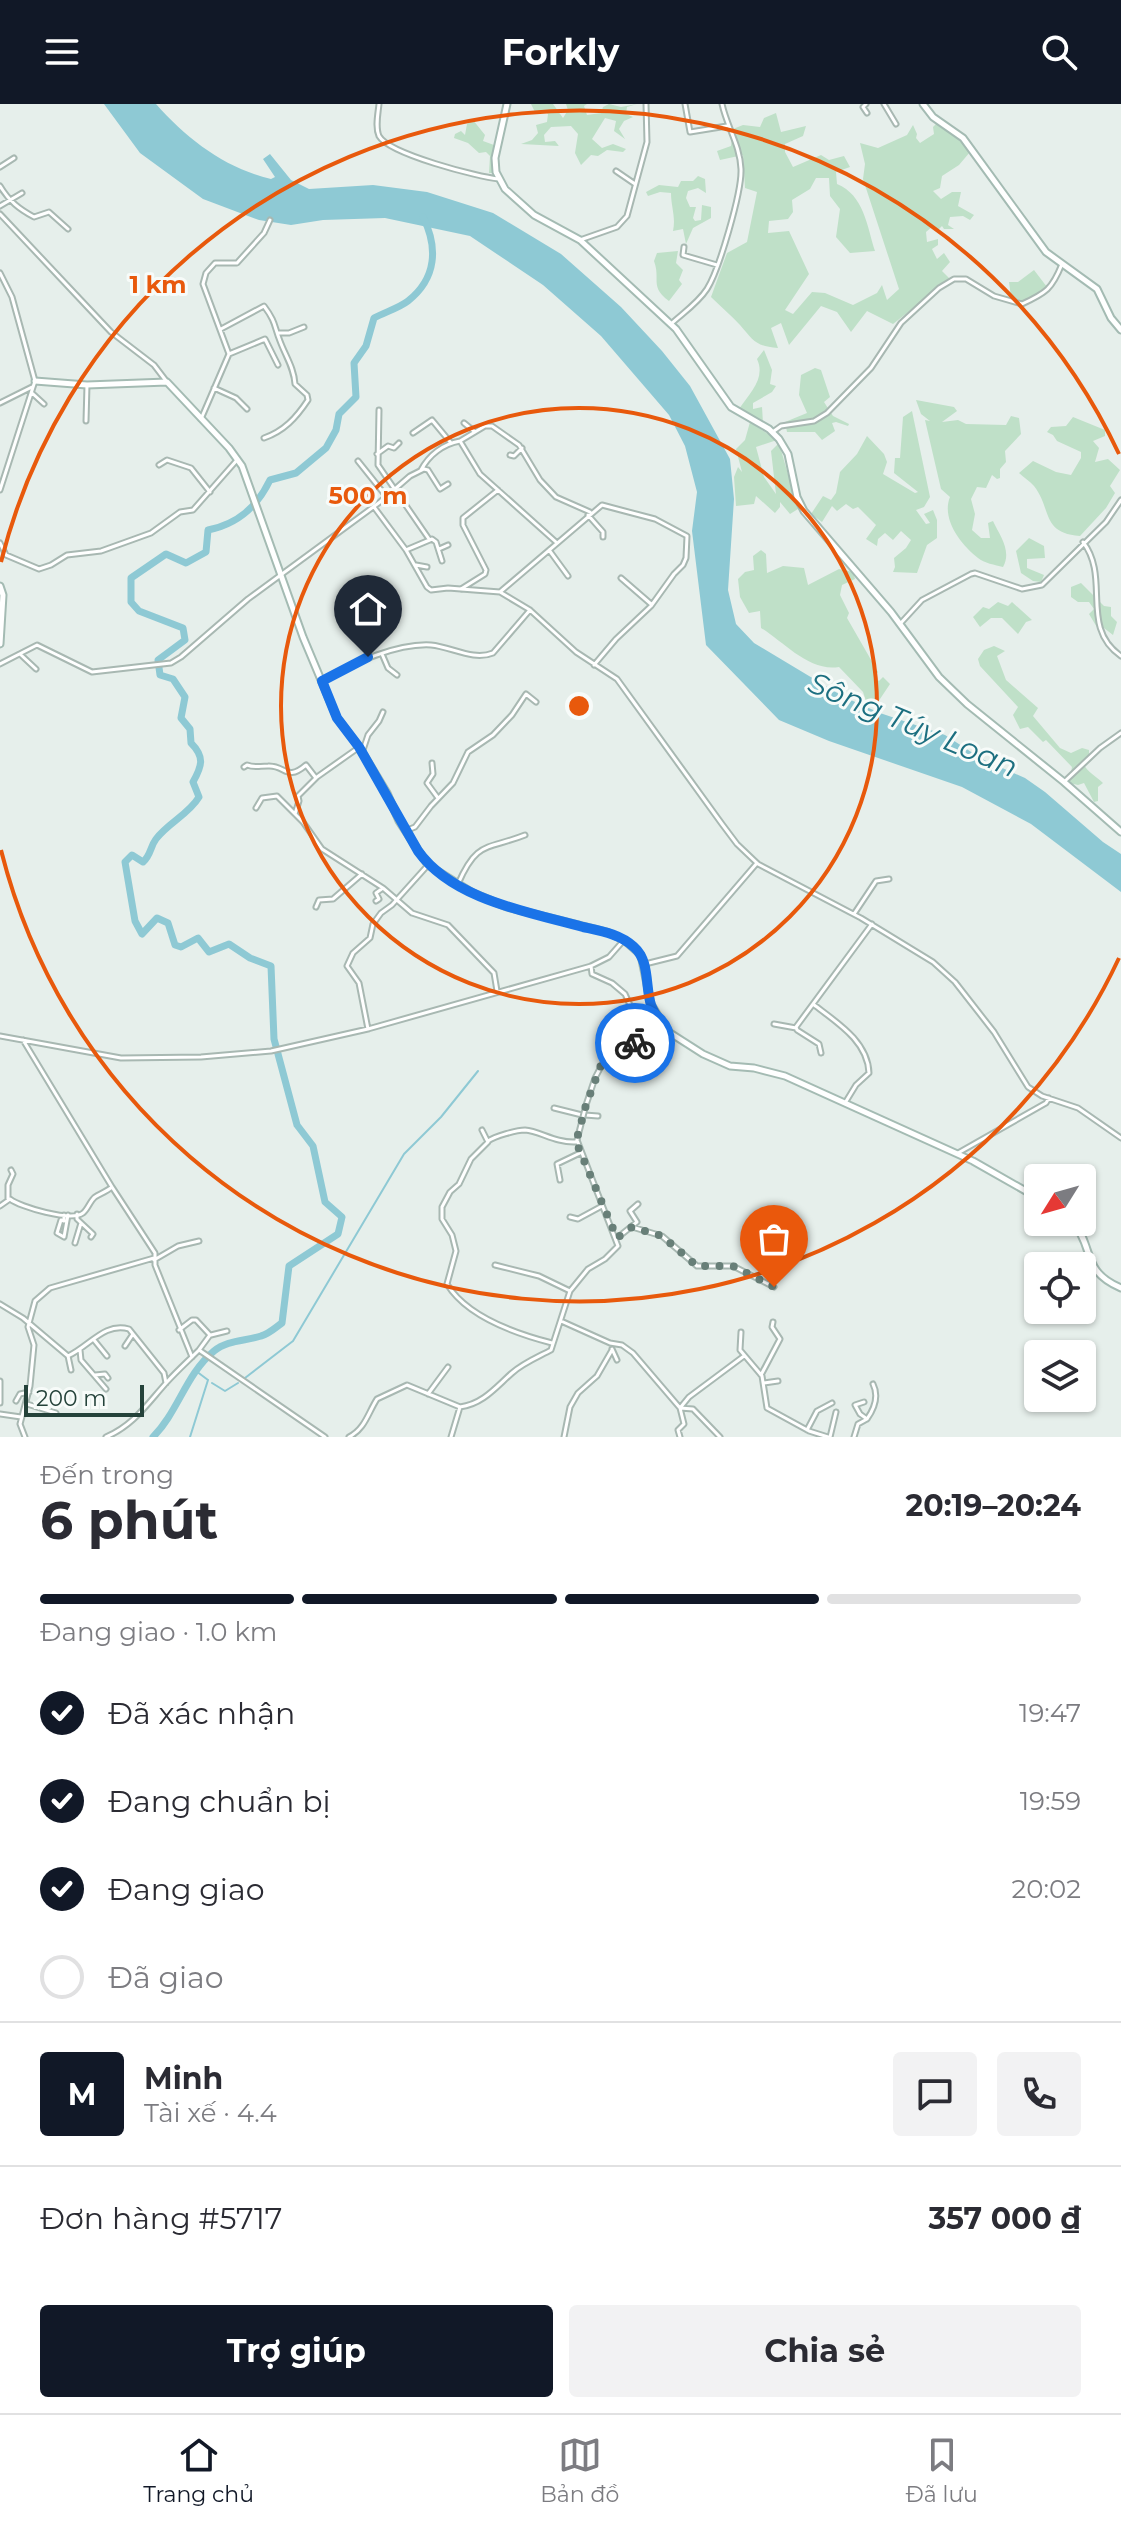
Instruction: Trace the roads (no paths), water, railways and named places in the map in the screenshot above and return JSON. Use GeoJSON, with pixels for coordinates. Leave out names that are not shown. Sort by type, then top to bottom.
{"type":"FeatureCollection","features":[{"type":"Feature","properties":{"kind":"street"},"geometry":{"type":"LineString","coordinates":[[379,104],[378,132],[387,144],[417,158],[499,179]]}},
{"type":"Feature","properties":{"kind":"street"},"geometry":{"type":"LineString","coordinates":[[507,104],[495,158],[499,179],[509,194],[534,215],[580,240],[671,324],[728,403],[773,432],[786,447],[797,497],[804,511],[900,624],[939,677],[967,704],[1121,832]]}},
{"type":"Feature","properties":{"kind":"street"},"geometry":{"type":"LineString","coordinates":[[580,240],[622,224],[632,205],[647,142],[646,104]]}},
{"type":"Feature","properties":{"kind":"street"},"geometry":{"type":"LineString","coordinates":[[685,104],[690,132],[727,126]]}},
{"type":"Feature","properties":{"kind":"street"},"geometry":{"type":"LineString","coordinates":[[671,324],[706,291],[740,191],[739,153],[735,136],[727,126],[722,104]]}},
{"type":"Feature","properties":{"kind":"street"},"geometry":{"type":"LineString","coordinates":[[866,104],[863,107],[867,113]]}},
{"type":"Feature","properties":{"kind":"street"},"geometry":{"type":"LineString","coordinates":[[884,104],[896,124]]}},
{"type":"Feature","properties":{"kind":"street"},"geometry":{"type":"LineString","coordinates":[[923,104],[933,117],[963,138],[1046,252],[1097,289],[1111,318],[1121,330]]}},
{"type":"Feature","properties":{"kind":"street"},"geometry":{"type":"LineString","coordinates":[[0,167],[14,158]]}},
{"type":"Feature","properties":{"kind":"street"},"geometry":{"type":"LineString","coordinates":[[616,171],[635,184]]}},
{"type":"Feature","properties":{"kind":"street"},"geometry":{"type":"LineString","coordinates":[[0,186],[9,200],[34,217],[49,212],[68,229]]}},
{"type":"Feature","properties":{"kind":"street"},"geometry":{"type":"LineString","coordinates":[[0,206],[22,193]]}},
{"type":"Feature","properties":{"kind":"street"},"geometry":{"type":"LineString","coordinates":[[0,214],[111,332],[154,365],[237,460],[337,718],[361,749],[405,831],[428,865],[478,896],[507,907],[607,932],[635,947],[644,964],[651,1004],[662,1025]]}},
{"type":"Feature","properties":{"kind":"street"},"geometry":{"type":"LineString","coordinates":[[201,419],[229,354],[203,284],[206,273],[215,263],[237,263],[264,233],[270,220]]}},
{"type":"Feature","properties":{"kind":"street"},"geometry":{"type":"LineString","coordinates":[[684,247],[683,255],[717,265]]}},
{"type":"Feature","properties":{"kind":"street"},"geometry":{"type":"LineString","coordinates":[[773,432],[781,426],[814,421],[827,413],[871,368],[901,323],[939,288],[954,279],[966,279],[994,296],[1022,304],[1043,294],[1054,284],[1062,264]]}},
{"type":"Feature","properties":{"kind":"street"},"geometry":{"type":"LineString","coordinates":[[0,273],[9,291],[34,384],[0,490]]}},
{"type":"Feature","properties":{"kind":"street"},"geometry":{"type":"LineString","coordinates":[[0,295],[9,291]]}},
{"type":"Feature","properties":{"kind":"street"},"geometry":{"type":"LineString","coordinates":[[221,329],[264,306],[274,320],[278,338],[295,373],[295,384],[308,398],[297,416],[278,433],[264,438]]}},
{"type":"Feature","properties":{"kind":"street"},"geometry":{"type":"LineString","coordinates":[[278,333],[289,333],[304,327]]}},
{"type":"Feature","properties":{"kind":"street"},"geometry":{"type":"LineString","coordinates":[[229,354],[265,339],[278,365]]}},
{"type":"Feature","properties":{"kind":"street"},"geometry":{"type":"LineString","coordinates":[[0,403],[34,384],[167,382]]}},
{"type":"Feature","properties":{"kind":"street"},"geometry":{"type":"LineString","coordinates":[[86,421],[87,385]]}},
{"type":"Feature","properties":{"kind":"street"},"geometry":{"type":"LineString","coordinates":[[214,388],[236,398],[247,409]]}},
{"type":"Feature","properties":{"kind":"street"},"geometry":{"type":"LineString","coordinates":[[32,393],[44,404]]}},
{"type":"Feature","properties":{"kind":"street"},"geometry":{"type":"LineString","coordinates":[[379,410],[378,465],[429,539],[434,540],[442,561]]}},
{"type":"Feature","properties":{"kind":"street"},"geometry":{"type":"LineString","coordinates":[[413,433],[432,420],[451,443]]}},
{"type":"Feature","properties":{"kind":"street"},"geometry":{"type":"LineString","coordinates":[[464,423],[475,432]]}},
{"type":"Feature","properties":{"kind":"street"},"geometry":{"type":"LineString","coordinates":[[420,471],[428,459],[451,443],[490,425],[522,448],[547,489],[589,513],[603,537]]}},
{"type":"Feature","properties":{"kind":"street"},"geometry":{"type":"LineString","coordinates":[[460,441],[480,474],[556,542]]}},
{"type":"Feature","properties":{"kind":"street"},"geometry":{"type":"LineString","coordinates":[[377,454],[399,443]]}},
{"type":"Feature","properties":{"kind":"street"},"geometry":{"type":"LineString","coordinates":[[510,455],[514,456],[522,448]]}},
{"type":"Feature","properties":{"kind":"street"},"geometry":{"type":"LineString","coordinates":[[159,465],[167,460],[191,468],[210,492]]}},
{"type":"Feature","properties":{"kind":"street"},"geometry":{"type":"LineString","coordinates":[[0,543],[6,555],[39,569],[67,555],[101,551],[151,533],[176,515],[193,510],[237,460]]}},
{"type":"Feature","properties":{"kind":"street"},"geometry":{"type":"LineString","coordinates":[[358,461],[387,497]]}},
{"type":"Feature","properties":{"kind":"street"},"geometry":{"type":"LineString","coordinates":[[0,664],[37,645],[92,672],[163,664],[181,657],[241,604],[420,471],[428,470],[440,489],[448,484]]}},
{"type":"Feature","properties":{"kind":"street"},"geometry":{"type":"LineString","coordinates":[[461,589],[485,574],[486,570],[463,525],[463,518],[498,490]]}},
{"type":"Feature","properties":{"kind":"street"},"geometry":{"type":"LineString","coordinates":[[900,624],[922,600],[971,574],[1022,589],[1042,585],[1106,522],[1121,500]]}},
{"type":"Feature","properties":{"kind":"street"},"geometry":{"type":"LineString","coordinates":[[500,592],[597,506],[605,505],[655,519],[688,538],[685,562],[652,605],[594,665]]}},
{"type":"Feature","properties":{"kind":"street"},"geometry":{"type":"LineString","coordinates":[[374,507],[431,590],[500,592],[530,610],[576,652],[623,684],[722,824],[757,863],[919,952],[955,982],[994,1032],[1028,1087],[1078,1108],[1121,1138]]}},
{"type":"Feature","properties":{"kind":"street"},"geometry":{"type":"LineString","coordinates":[[406,550],[415,549],[429,539]]}},
{"type":"Feature","properties":{"kind":"street"},"geometry":{"type":"LineString","coordinates":[[1083,542],[1096,566],[1095,590],[1100,634],[1121,656]]}},
{"type":"Feature","properties":{"kind":"street"},"geometry":{"type":"LineString","coordinates":[[439,549],[448,545]]}},
{"type":"Feature","properties":{"kind":"street"},"geometry":{"type":"LineString","coordinates":[[549,550],[568,576]]}},
{"type":"Feature","properties":{"kind":"street"},"geometry":{"type":"LineString","coordinates":[[415,565],[427,567]]}},
{"type":"Feature","properties":{"kind":"street"},"geometry":{"type":"LineString","coordinates":[[621,578],[652,605]]}},
{"type":"Feature","properties":{"kind":"street"},"geometry":{"type":"LineString","coordinates":[[0,586],[3,595],[0,644]]}},
{"type":"Feature","properties":{"kind":"street"},"geometry":{"type":"LineString","coordinates":[[322,681],[368,657],[409,645],[448,648],[487,656],[530,610]]}},
{"type":"Feature","properties":{"kind":"street"},"geometry":{"type":"LineString","coordinates":[[20,654],[36,669]]}},
{"type":"Feature","properties":{"kind":"street"},"geometry":{"type":"LineString","coordinates":[[382,654],[388,668],[397,675]]}},
{"type":"Feature","properties":{"kind":"street"},"geometry":{"type":"LineString","coordinates":[[405,831],[415,827],[453,783],[468,752],[493,735],[518,706],[522,696],[526,694],[536,702]]}},
{"type":"Feature","properties":{"kind":"street"},"geometry":{"type":"LineString","coordinates":[[295,814],[298,796],[316,778],[361,749],[383,712]]}},
{"type":"Feature","properties":{"kind":"street"},"geometry":{"type":"LineString","coordinates":[[1064,782],[1121,733]]}},
{"type":"Feature","properties":{"kind":"street"},"geometry":{"type":"LineString","coordinates":[[432,763],[433,774],[427,783],[438,798]]}},
{"type":"Feature","properties":{"kind":"street"},"geometry":{"type":"LineString","coordinates":[[244,767],[270,765],[290,774],[297,773],[306,765],[316,778]]}},
{"type":"Feature","properties":{"kind":"street"},"geometry":{"type":"LineString","coordinates":[[256,808],[262,798],[277,796],[322,849],[383,888],[395,901],[418,916],[448,925],[494,973],[497,991]]}},
{"type":"Feature","properties":{"kind":"street"},"geometry":{"type":"LineString","coordinates":[[458,884],[472,858],[489,844],[525,835]]}},
{"type":"Feature","properties":{"kind":"street"},"geometry":{"type":"LineString","coordinates":[[644,964],[677,956],[757,863]]}},
{"type":"Feature","properties":{"kind":"street"},"geometry":{"type":"LineString","coordinates":[[368,1029],[359,983],[347,966],[353,953],[370,938],[373,924],[428,865]]}},
{"type":"Feature","properties":{"kind":"street"},"geometry":{"type":"LineString","coordinates":[[316,907],[320,900],[333,899],[362,874]]}},
{"type":"Feature","properties":{"kind":"street"},"geometry":{"type":"LineString","coordinates":[[854,914],[876,881],[889,879]]}},
{"type":"Feature","properties":{"kind":"street"},"geometry":{"type":"LineString","coordinates":[[376,901],[379,899],[376,893],[383,888]]}},
{"type":"Feature","properties":{"kind":"street"},"geometry":{"type":"LineString","coordinates":[[796,1028],[872,924]]}},
{"type":"Feature","properties":{"kind":"street"},"geometry":{"type":"LineString","coordinates":[[0,1036],[121,1058],[201,1057],[271,1051],[368,1029],[591,966],[609,957],[624,940]]}},
{"type":"Feature","properties":{"kind":"street"},"geometry":{"type":"LineString","coordinates":[[591,966],[592,974],[612,983],[625,994],[630,1005],[694,1048],[730,1066],[785,1076],[958,1153],[1024,1190]]}},
{"type":"Feature","properties":{"kind":"street"},"geometry":{"type":"LineString","coordinates":[[812,1003],[848,1032],[865,1054],[869,1073],[856,1085],[845,1103]]}},
{"type":"Feature","properties":{"kind":"street"},"geometry":{"type":"LineString","coordinates":[[774,1024],[796,1028],[819,1044],[821,1053]]}},
{"type":"Feature","properties":{"kind":"street"},"geometry":{"type":"LineString","coordinates":[[349,1437],[356,1435],[377,1399],[407,1385],[460,1407],[485,1397],[514,1371],[551,1350],[570,1291],[588,1269],[613,1253],[618,1246],[576,1141],[595,1078],[606,1057],[631,1046],[662,1025]]}},
{"type":"Feature","properties":{"kind":"street"},"geometry":{"type":"LineString","coordinates":[[23,1040],[155,1253],[154,1259],[179,1330],[192,1357]]}},
{"type":"Feature","properties":{"kind":"street"},"geometry":{"type":"LineString","coordinates":[[958,1153],[1049,1098]]}},
{"type":"Feature","properties":{"kind":"street"},"geometry":{"type":"LineString","coordinates":[[554,1108],[598,1116]]}},
{"type":"Feature","properties":{"kind":"street"},"geometry":{"type":"LineString","coordinates":[[482,1130],[488,1141]]}},
{"type":"Feature","properties":{"kind":"street"},"geometry":{"type":"LineString","coordinates":[[552,1343],[518,1335],[484,1317],[465,1306],[447,1284],[456,1251],[452,1235],[442,1219],[442,1207],[450,1192],[459,1184],[471,1159],[495,1136],[527,1130],[565,1143],[576,1141]]}},
{"type":"Feature","properties":{"kind":"street"},"geometry":{"type":"LineString","coordinates":[[560,1180],[557,1164],[580,1153]]}},
{"type":"Feature","properties":{"kind":"street"},"geometry":{"type":"LineString","coordinates":[[0,1206],[8,1199],[8,1185],[13,1174],[11,1170]]}},
{"type":"Feature","properties":{"kind":"street"},"geometry":{"type":"LineString","coordinates":[[8,1199],[17,1204],[66,1215],[77,1214],[83,1213],[95,1198],[112,1187]]}},
{"type":"Feature","properties":{"kind":"street"},"geometry":{"type":"LineString","coordinates":[[631,1213],[638,1204]]}},
{"type":"Feature","properties":{"kind":"street"},"geometry":{"type":"LineString","coordinates":[[570,1217],[578,1219],[602,1206]]}},
{"type":"Feature","properties":{"kind":"street"},"geometry":{"type":"LineString","coordinates":[[617,1238],[637,1221],[631,1213]]}},
{"type":"Feature","properties":{"kind":"street"},"geometry":{"type":"LineString","coordinates":[[631,1213],[638,1214]]}},
{"type":"Feature","properties":{"kind":"street"},"geometry":{"type":"LineString","coordinates":[[77,1214],[81,1223],[93,1234],[91,1237]]}},
{"type":"Feature","properties":{"kind":"street"},"geometry":{"type":"LineString","coordinates":[[66,1215],[64,1237],[57,1233],[66,1215]]}},
{"type":"Feature","properties":{"kind":"street"},"geometry":{"type":"LineString","coordinates":[[75,1243],[81,1223]]}},
{"type":"Feature","properties":{"kind":"street"},"geometry":{"type":"LineString","coordinates":[[632,1227],[662,1236],[697,1266],[733,1266],[774,1287]]}},
{"type":"Feature","properties":{"kind":"street"},"geometry":{"type":"LineString","coordinates":[[1082,1236],[1096,1273],[1121,1288]]}},
{"type":"Feature","properties":{"kind":"street"},"geometry":{"type":"LineString","coordinates":[[25,1437],[21,1417],[29,1392],[34,1348],[28,1331],[35,1301],[47,1290],[154,1259],[174,1248],[199,1241]]}},
{"type":"Feature","properties":{"kind":"street"},"geometry":{"type":"LineString","coordinates":[[495,1265],[539,1276],[570,1291]]}},
{"type":"Feature","properties":{"kind":"street"},"geometry":{"type":"LineString","coordinates":[[0,1304],[29,1323],[68,1356],[71,1370]]}},
{"type":"Feature","properties":{"kind":"street"},"geometry":{"type":"LineString","coordinates":[[179,1330],[196,1320],[210,1335]]}},
{"type":"Feature","properties":{"kind":"street"},"geometry":{"type":"LineString","coordinates":[[561,1321],[622,1345],[638,1357],[680,1408],[684,1424],[678,1430],[680,1437]]}},
{"type":"Feature","properties":{"kind":"street"},"geometry":{"type":"LineString","coordinates":[[761,1375],[780,1339],[772,1327],[773,1322]]}},
{"type":"Feature","properties":{"kind":"street"},"geometry":{"type":"LineString","coordinates":[[68,1356],[107,1329],[129,1329],[164,1373],[166,1383]]}},
{"type":"Feature","properties":{"kind":"street"},"geometry":{"type":"LineString","coordinates":[[106,1437],[123,1429],[140,1415],[210,1335],[227,1331]]}},
{"type":"Feature","properties":{"kind":"street"},"geometry":{"type":"LineString","coordinates":[[741,1332],[740,1350],[761,1375],[767,1408],[807,1430],[829,1437],[836,1412]]}},
{"type":"Feature","properties":{"kind":"street"},"geometry":{"type":"LineString","coordinates":[[125,1346],[133,1334]]}},
{"type":"Feature","properties":{"kind":"street"},"geometry":{"type":"LineString","coordinates":[[94,1339],[107,1356]]}},
{"type":"Feature","properties":{"kind":"street"},"geometry":{"type":"LineString","coordinates":[[564,1437],[570,1407],[578,1393],[597,1376],[613,1344]]}},
{"type":"Feature","properties":{"kind":"street"},"geometry":{"type":"LineString","coordinates":[[80,1350],[81,1360],[106,1389]]}},
{"type":"Feature","properties":{"kind":"street"},"geometry":{"type":"LineString","coordinates":[[199,1350],[325,1437]]}},
{"type":"Feature","properties":{"kind":"street"},"geometry":{"type":"LineString","coordinates":[[612,1350],[617,1360]]}},
{"type":"Feature","properties":{"kind":"street"},"geometry":{"type":"LineString","coordinates":[[680,1408],[689,1397],[744,1356]]}},
{"type":"Feature","properties":{"kind":"street"},"geometry":{"type":"LineString","coordinates":[[428,1394],[448,1367]]}},
{"type":"Feature","properties":{"kind":"street"},"geometry":{"type":"LineString","coordinates":[[95,1375],[105,1374],[108,1378]]}},
{"type":"Feature","properties":{"kind":"street"},"geometry":{"type":"LineString","coordinates":[[0,1381],[0,1403]]}},
{"type":"Feature","properties":{"kind":"street"},"geometry":{"type":"LineString","coordinates":[[764,1383],[778,1381]]}},
{"type":"Feature","properties":{"kind":"street"},"geometry":{"type":"LineString","coordinates":[[854,1437],[858,1425],[867,1419],[875,1399],[873,1384]]}},
{"type":"Feature","properties":{"kind":"street"},"geometry":{"type":"LineString","coordinates":[[16,1401],[20,1394],[29,1392]]}},
{"type":"Feature","properties":{"kind":"street"},"geometry":{"type":"LineString","coordinates":[[864,1402],[855,1405],[867,1419]]}},
{"type":"Feature","properties":{"kind":"street"},"geometry":{"type":"LineString","coordinates":[[807,1430],[817,1411],[832,1403]]}},
{"type":"Feature","properties":{"kind":"street"},"geometry":{"type":"LineString","coordinates":[[27,1404],[56,1413]]}},
{"type":"Feature","properties":{"kind":"street"},"geometry":{"type":"LineString","coordinates":[[451,1437],[460,1407]]}},
{"type":"Feature","properties":{"kind":"street"},"geometry":{"type":"LineString","coordinates":[[680,1408],[693,1409],[720,1437]]}},
{"type":"Feature","properties":{"kind":"street"},"geometry":{"type":"LineString","coordinates":[[0,1414],[21,1417]]}},
{"type":"Feature","properties":{"kind":"water","name":"Sông Túy Loan"},"geometry":{"type":"Polygon","coordinates":[[[104,104],[156,104],[208,151],[254,174],[271,179],[275,177],[263,159],[270,154],[291,180],[309,189],[373,185],[427,192],[493,213],[561,254],[621,307],[662,351],[690,386],[730,459],[734,499],[728,590],[736,624],[754,643],[844,697],[945,735],[982,759],[1025,778],[1121,854],[1121,892],[1031,824],[962,787],[829,741],[779,720],[706,645],[692,531],[697,492],[685,446],[669,415],[601,336],[543,285],[470,236],[385,218],[323,220],[291,225],[259,220],[203,199],[140,153],[104,104]]]}},
{"type":"Feature","properties":{"kind":"waterway"},"geometry":{"type":"LineString","coordinates":[[153,1437],[196,1371],[214,1351],[231,1343],[264,1335],[282,1323],[289,1266],[338,1234],[342,1217],[325,1202],[313,1146],[297,1125],[274,1039],[271,966],[250,958],[229,944],[209,952],[198,938],[181,947],[175,945],[168,923],[157,918],[142,934],[135,921],[125,862],[132,855],[143,862],[161,833],[195,803],[199,797],[193,782],[201,762],[191,743],[190,729],[181,718],[185,697],[173,679],[160,675],[158,660],[185,640],[183,628],[139,611],[131,602],[131,578],[166,554],[186,563],[206,552],[208,530],[237,519],[253,506],[270,480],[296,473],[326,448],[336,430],[339,414],[356,397],[354,363],[366,346],[374,318],[408,301],[425,282],[432,262],[432,251],[423,217]]}},
{"type":"Feature","properties":{"kind":"waterway"},"geometry":{"type":"LineString","coordinates":[[245,1378],[293,1341],[404,1154],[441,1117],[478,1071]]}},
{"type":"Feature","properties":{"kind":"waterway"},"geometry":{"type":"LineString","coordinates":[[196,1371],[208,1380]]}},
{"type":"Feature","properties":{"kind":"waterway"},"geometry":{"type":"LineString","coordinates":[[190,1437],[208,1380]]}},
{"type":"Feature","properties":{"kind":"waterway"},"geometry":{"type":"LineString","coordinates":[[212,1383],[225,1391],[238,1383]]}}]}
